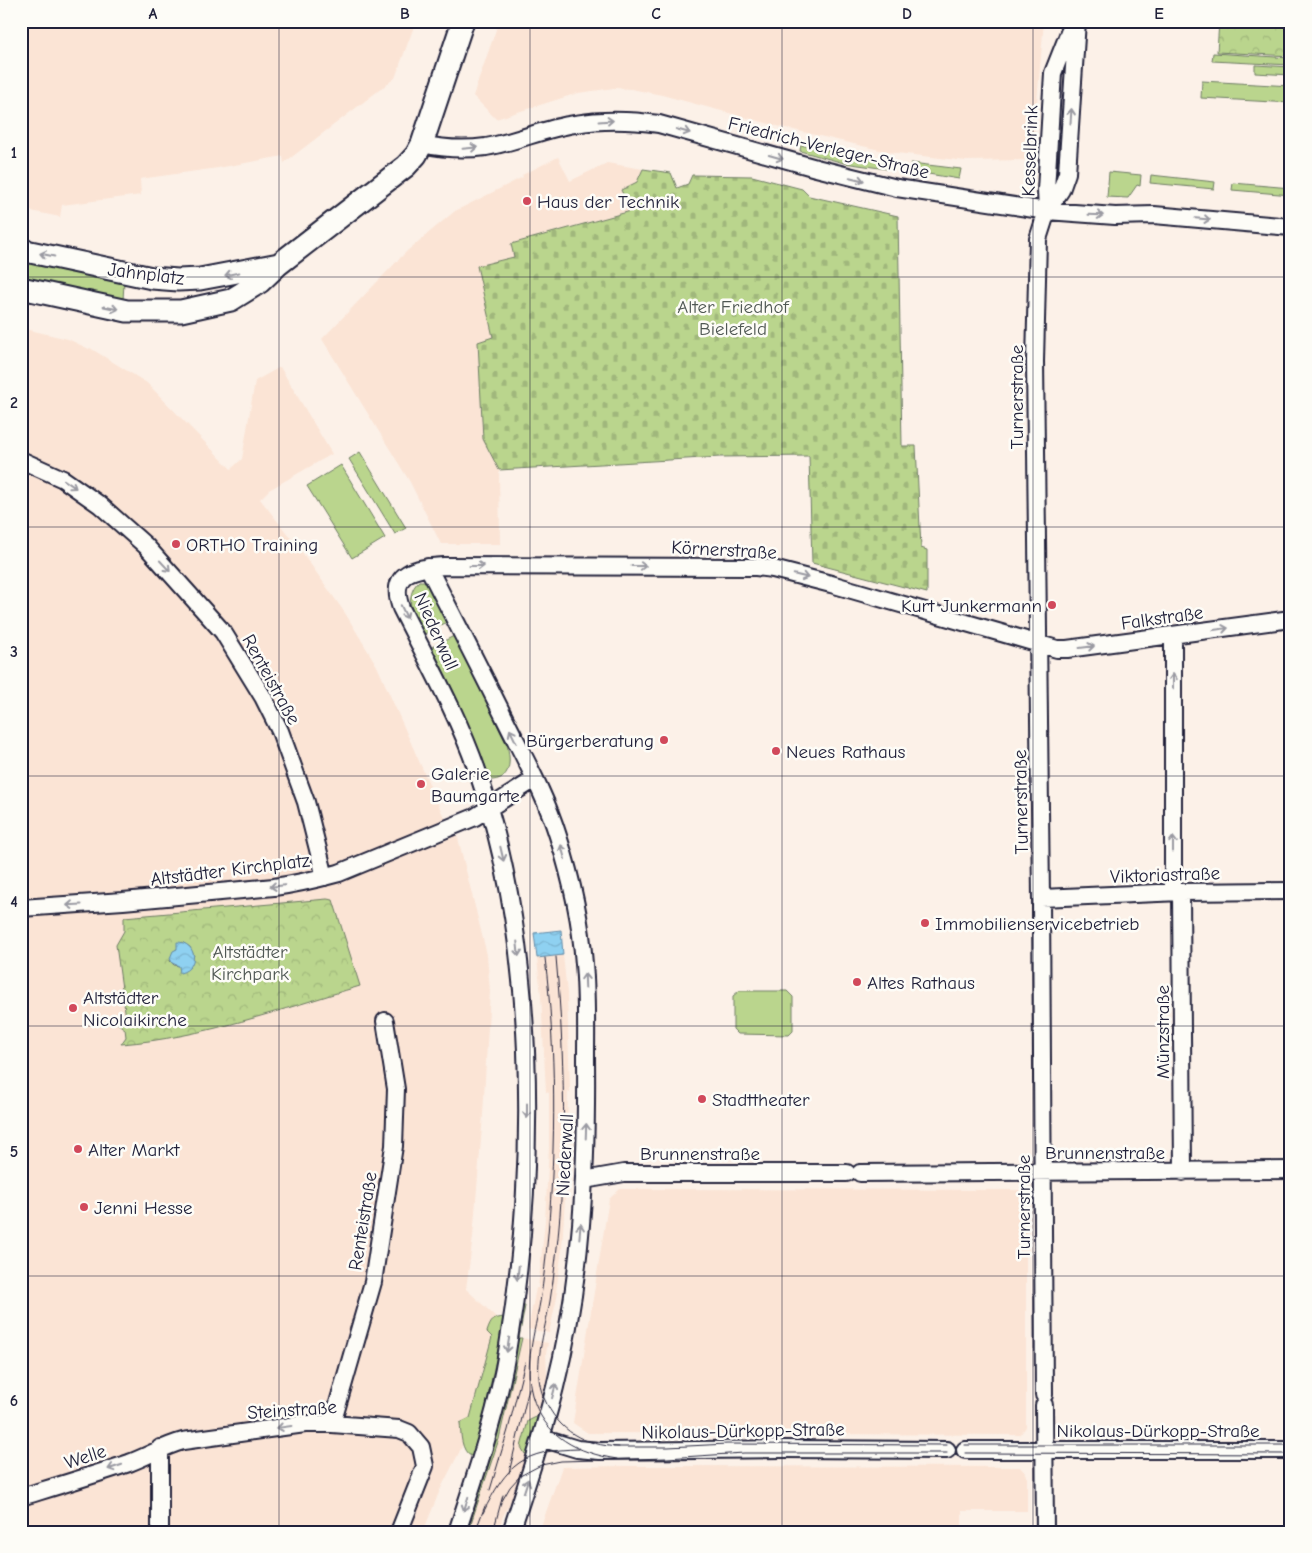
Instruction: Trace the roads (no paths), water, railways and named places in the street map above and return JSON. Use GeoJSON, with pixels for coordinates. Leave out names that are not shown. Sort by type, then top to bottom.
{"type":"FeatureCollection","features":[{"type":"Feature","properties":{"kind":"street","name":"Jahnplatz"},"geometry":{"type":"LineString","coordinates":[[21,288],[127,311],[181,311],[231,300],[260,282],[279,264],[406,166],[416,156],[422,144],[464,21]]}},
{"type":"Feature","properties":{"kind":"street","name":"Kesselbrink"},"geometry":{"type":"LineString","coordinates":[[1047,211],[1061,190],[1067,173],[1075,21]]}},
{"type":"Feature","properties":{"kind":"street","name":"Friedrich-Verleger-Straße"},"geometry":{"type":"LineString","coordinates":[[422,144],[441,148],[471,148],[488,146],[576,123],[613,120],[636,121],[659,124],[816,168],[896,188],[1047,211],[1105,215],[1154,215],[1291,228]]}},
{"type":"Feature","properties":{"kind":"street","name":"Turnerstraße"},"geometry":{"type":"LineString","coordinates":[[1045,1532],[1035,361],[1038,239],[1047,211]]}},
{"type":"Feature","properties":{"kind":"street","name":"Jahnplatz"},"geometry":{"type":"LineString","coordinates":[[21,250],[152,278],[178,280],[200,279],[279,264]]}},
{"type":"Feature","properties":{"kind":"street","name":"Renteistraße"},"geometry":{"type":"LineString","coordinates":[[21,460],[63,479],[100,505],[130,531],[166,568],[223,632],[241,659],[280,731],[306,802],[325,877]]}},
{"type":"Feature","properties":{"kind":"street","name":"Körnerstraße"},"geometry":{"type":"LineString","coordinates":[[428,567],[756,567],[772,569],[831,584],[1038,645]]}},
{"type":"Feature","properties":{"kind":"street","name":"Niederwall"},"geometry":{"type":"LineString","coordinates":[[457,1532],[475,1476],[507,1354],[516,1296],[526,1200],[528,1105],[521,977],[511,900],[502,854],[490,808],[467,742],[398,599],[398,588],[402,577],[412,571],[428,567],[535,779],[558,837],[575,900],[583,949],[586,1094],[584,1180],[576,1272],[556,1386],[511,1532]]}},
{"type":"Feature","properties":{"kind":"street","name":"Falkstraße"},"geometry":{"type":"LineString","coordinates":[[1038,645],[1067,650],[1291,618]]}},
{"type":"Feature","properties":{"kind":"street","name":"Münzstraße"},"geometry":{"type":"LineString","coordinates":[[1173,636],[1183,1172]]}},
{"type":"Feature","properties":{"kind":"street"},"geometry":{"type":"LineString","coordinates":[[490,808],[535,779]]}},
{"type":"Feature","properties":{"kind":"street","name":"Altstädter Kirchplatz"},"geometry":{"type":"LineString","coordinates":[[21,908],[123,901],[292,885],[338,874],[461,823],[490,808]]}},
{"type":"Feature","properties":{"kind":"street","name":"Viktoriastraße"},"geometry":{"type":"LineString","coordinates":[[1041,898],[1177,892],[1291,891]]}},
{"type":"Feature","properties":{"kind":"street","name":"Renteistraße"},"geometry":{"type":"LineString","coordinates":[[332,1424],[373,1282],[394,1146],[396,1089],[385,1021]]}},
{"type":"Feature","properties":{"kind":"street","name":"Brunnenstraße"},"geometry":{"type":"LineString","coordinates":[[584,1180],[624,1173],[1043,1173],[1291,1170]]}},
{"type":"Feature","properties":{"kind":"street","name":"Steinstraße"},"geometry":{"type":"LineString","coordinates":[[160,1448],[183,1441],[305,1424],[399,1429],[409,1433],[421,1447],[425,1466],[399,1532]]}},
{"type":"Feature","properties":{"kind":"street","name":"Nikolaus-Dürkopp-Straße"},"geometry":{"type":"LineString","coordinates":[[541,1438],[577,1449],[600,1451],[947,1450]]}},
{"type":"Feature","properties":{"kind":"street"},"geometry":{"type":"LineString","coordinates":[[160,1448],[160,1532]]}},
{"type":"Feature","properties":{"kind":"street","name":"Welle"},"geometry":{"type":"LineString","coordinates":[[21,1497],[143,1458],[160,1448]]}},
{"type":"Feature","properties":{"kind":"street","name":"Nikolaus-Dürkopp-Straße"},"geometry":{"type":"LineString","coordinates":[[965,1450],[1291,1450]]}},
{"type":"Feature","properties":{"kind":"water"},"geometry":{"type":"Polygon","coordinates":[[[561,930],[563,955],[537,958],[534,933],[561,930]]]}},
{"type":"Feature","properties":{"kind":"water"},"geometry":{"type":"Polygon","coordinates":[[[177,942],[189,946],[194,956],[191,966],[180,973],[179,966],[172,963],[170,958],[173,951],[177,949],[177,942]]]}},
{"type":"Feature","properties":{"kind":"tram line"},"geometry":{"type":"LineString","coordinates":[[556,957],[562,1043],[564,1129],[560,1215],[550,1301],[540,1350],[540,1387],[550,1410],[565,1428],[584,1440],[606,1446],[619,1447]]}},
{"type":"Feature","properties":{"kind":"tram line"},"geometry":{"type":"LineString","coordinates":[[545,958],[549,992],[554,1096],[551,1200],[546,1259],[531,1348],[530,1384],[537,1410],[554,1432],[576,1447],[617,1459]]}},
{"type":"Feature","properties":{"kind":"tram line"},"geometry":{"type":"LineString","coordinates":[[490,1490],[508,1430],[525,1362]]}},
{"type":"Feature","properties":{"kind":"tram line"},"geometry":{"type":"LineString","coordinates":[[509,1473],[529,1388]]}},
{"type":"Feature","properties":{"kind":"tram line"},"geometry":{"type":"LineString","coordinates":[[613,1447],[727,1444],[947,1445]]}},
{"type":"Feature","properties":{"kind":"tram line"},"geometry":{"type":"LineString","coordinates":[[965,1445],[1291,1445]]}},
{"type":"Feature","properties":{"kind":"tram line"},"geometry":{"type":"LineString","coordinates":[[483,1513],[500,1482],[519,1463],[544,1453],[579,1449]]}},
{"type":"Feature","properties":{"kind":"tram line"},"geometry":{"type":"LineString","coordinates":[[502,1501],[510,1487],[520,1476],[541,1465],[561,1461],[667,1458],[744,1453],[947,1453]]}},
{"type":"Feature","properties":{"kind":"tram line"},"geometry":{"type":"LineString","coordinates":[[965,1453],[1291,1454]]}},
{"type":"Feature","properties":{"kind":"tram line"},"geometry":{"type":"LineString","coordinates":[[493,1532],[503,1495]]}},
{"type":"Feature","properties":{"kind":"tram line"},"geometry":{"type":"LineString","coordinates":[[475,1532],[485,1506]]}},
{"type":"Feature","properties":{"kind":"place","name":"Haus der Technik"},"geometry":{"type":"Point","coordinates":[527,201]}},
{"type":"Feature","properties":{"kind":"place","name":"ORTHO Training"},"geometry":{"type":"Point","coordinates":[176,544]}},
{"type":"Feature","properties":{"kind":"place","name":"Kurt Junkermann"},"geometry":{"type":"Point","coordinates":[1052,605]}},
{"type":"Feature","properties":{"kind":"place","name":"Bürgerberatung"},"geometry":{"type":"Point","coordinates":[664,740]}},
{"type":"Feature","properties":{"kind":"place","name":"Neues Rathaus"},"geometry":{"type":"Point","coordinates":[776,751]}},
{"type":"Feature","properties":{"kind":"place","name":"Galerie Baumgarte"},"geometry":{"type":"Point","coordinates":[421,784]}},
{"type":"Feature","properties":{"kind":"place","name":"Immobilienservicebetrieb"},"geometry":{"type":"Point","coordinates":[925,923]}},
{"type":"Feature","properties":{"kind":"place","name":"Altes Rathaus"},"geometry":{"type":"Point","coordinates":[857,982]}},
{"type":"Feature","properties":{"kind":"place","name":"Altstädter Nicolaikirche"},"geometry":{"type":"Point","coordinates":[73,1008]}},
{"type":"Feature","properties":{"kind":"place","name":"Stadttheater"},"geometry":{"type":"Point","coordinates":[702,1099]}},
{"type":"Feature","properties":{"kind":"place","name":"Alter Markt"},"geometry":{"type":"Point","coordinates":[78,1149]}},
{"type":"Feature","properties":{"kind":"place","name":"Jenni Hesse"},"geometry":{"type":"Point","coordinates":[84,1207]}},
{"type":"Feature","properties":{"kind":"park label","name":"Alter Friedhof Bielefeld"},"geometry":{"type":"Point","coordinates":[733,317]}},
{"type":"Feature","properties":{"kind":"park label","name":"Altstädter Kirchpark"},"geometry":{"type":"Point","coordinates":[250,962]}}]}
